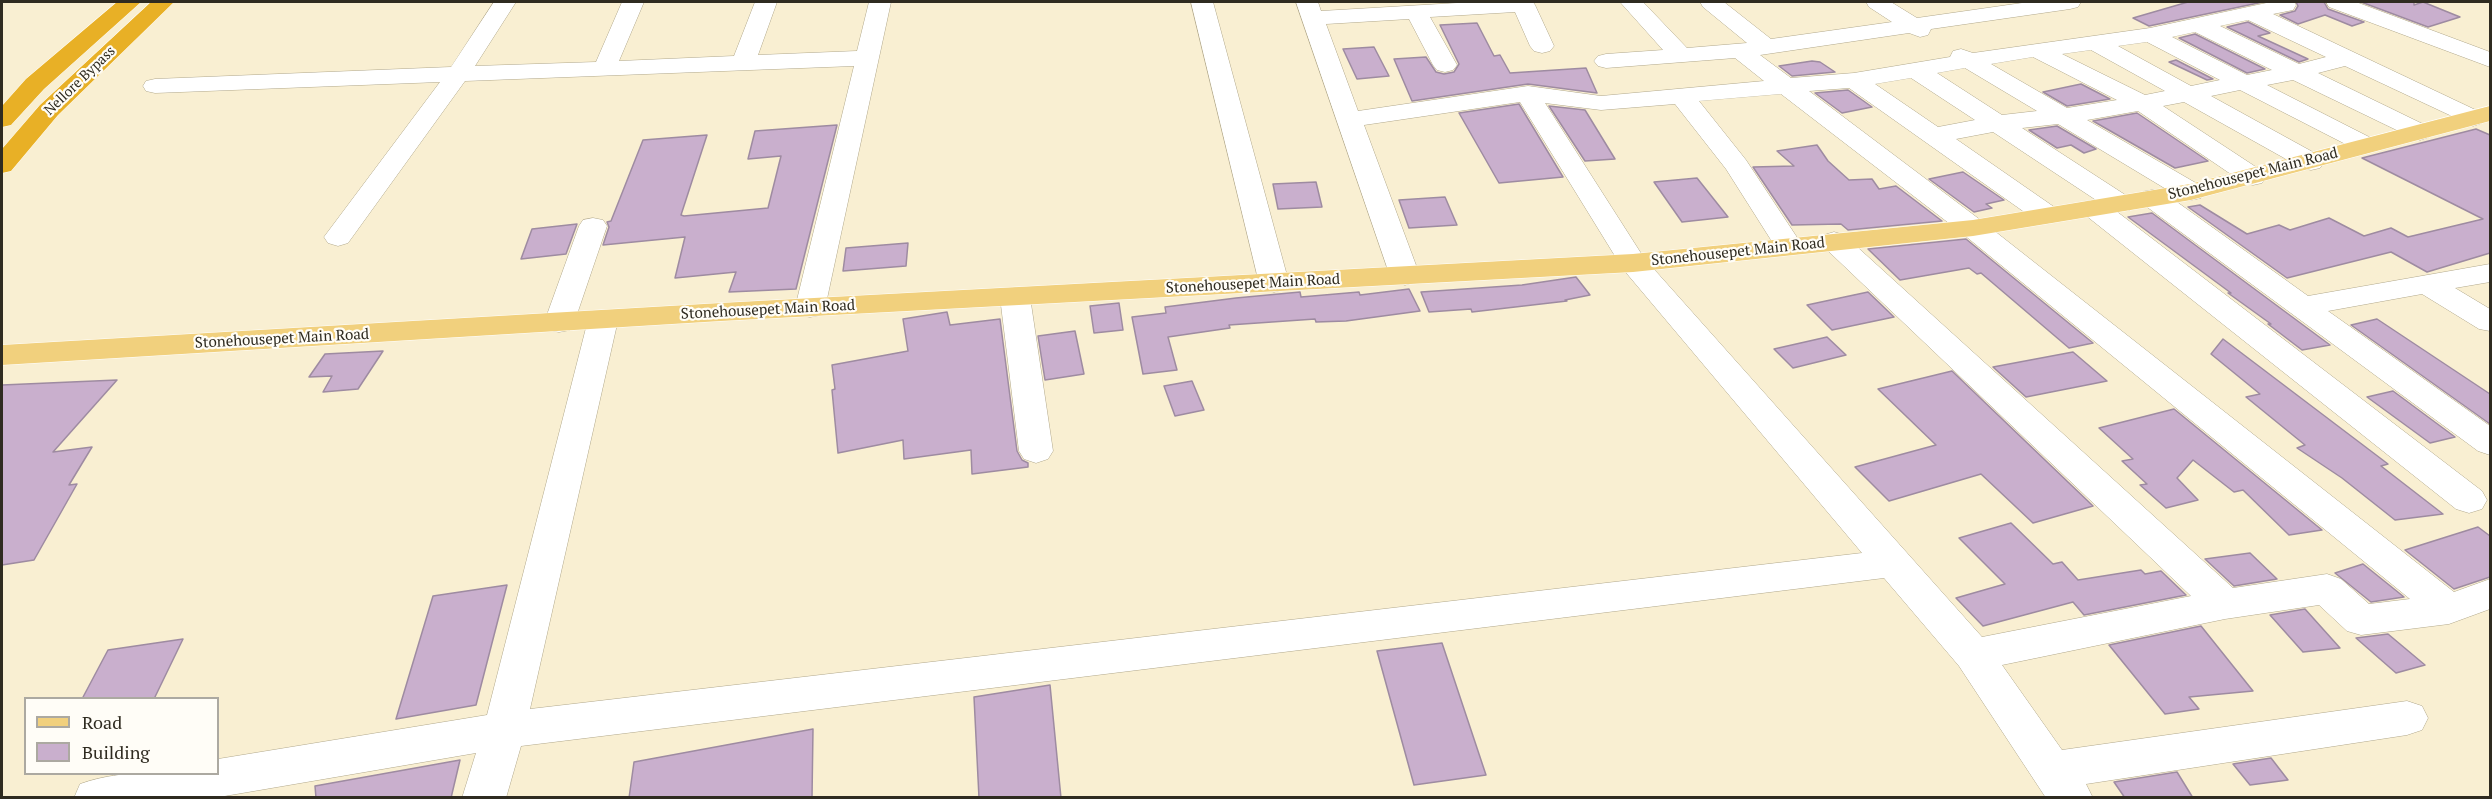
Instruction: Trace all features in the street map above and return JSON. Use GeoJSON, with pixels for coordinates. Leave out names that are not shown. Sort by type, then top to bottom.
{"type":"FeatureCollection","features":[{"type":"Feature","properties":{"kind":"highway","name":"Nellore Bypass"},"geometry":{"type":"LineString","coordinates":[[2,120],[35,84],[130,2]]}},
{"type":"Feature","properties":{"kind":"highway","name":"Nellore Bypass"},"geometry":{"type":"LineString","coordinates":[[2,165],[49,110],[163,2]]}},
{"type":"Feature","properties":{"kind":"main road","name":"Stonehousepet Main Road"},"geometry":{"type":"LineString","coordinates":[[2,355],[1633,263],[1973,228],[2191,192],[2482,116]]}},
{"type":"Feature","properties":{"kind":"street"},"geometry":{"type":"LineString","coordinates":[[338,237],[459,73],[505,2]]}},
{"type":"Feature","properties":{"kind":"street"},"geometry":{"type":"LineString","coordinates":[[605,68],[633,2]]}},
{"type":"Feature","properties":{"kind":"street"},"geometry":{"type":"LineString","coordinates":[[744,62],[766,2]]}},
{"type":"Feature","properties":{"kind":"street"},"geometry":{"type":"LineString","coordinates":[[810,308],[880,2]]}},
{"type":"Feature","properties":{"kind":"street"},"geometry":{"type":"LineString","coordinates":[[1202,2],[1274,283]]}},
{"type":"Feature","properties":{"kind":"street"},"geometry":{"type":"LineString","coordinates":[[1631,2],[1681,55]]}},
{"type":"Feature","properties":{"kind":"street"},"geometry":{"type":"LineString","coordinates":[[1711,2],[1766,47]]}},
{"type":"Feature","properties":{"kind":"street"},"geometry":{"type":"LineString","coordinates":[[1877,2],[1968,61],[2066,116],[2191,192]]}},
{"type":"Feature","properties":{"kind":"street"},"geometry":{"type":"LineString","coordinates":[[1931,2],[1962,19],[2142,103],[2253,177]]}},
{"type":"Feature","properties":{"kind":"street"},"geometry":{"type":"LineString","coordinates":[[1606,61],[1740,51],[1962,19],[2018,5],[2070,2]]}},
{"type":"Feature","properties":{"kind":"street"},"geometry":{"type":"LineString","coordinates":[[2337,2],[2490,60]]}},
{"type":"Feature","properties":{"kind":"street"},"geometry":{"type":"LineString","coordinates":[[1405,276],[1310,10],[1416,12],[1522,3],[1542,46]]}},
{"type":"Feature","properties":{"kind":"street"},"geometry":{"type":"LineString","coordinates":[[2018,5],[2311,162]]}},
{"type":"Feature","properties":{"kind":"street"},"geometry":{"type":"LineString","coordinates":[[1350,120],[1528,93],[1602,103],[1854,80],[2030,51],[2150,35],[2285,5]]}},
{"type":"Feature","properties":{"kind":"street"},"geometry":{"type":"LineString","coordinates":[[1416,12],[1445,65]]}},
{"type":"Feature","properties":{"kind":"street"},"geometry":{"type":"LineString","coordinates":[[2252,13],[2482,116]]}},
{"type":"Feature","properties":{"kind":"street"},"geometry":{"type":"LineString","coordinates":[[2199,25],[2420,132]]}},
{"type":"Feature","properties":{"kind":"street"},"geometry":{"type":"LineString","coordinates":[[2150,35],[2366,145]]}},
{"type":"Feature","properties":{"kind":"street"},"geometry":{"type":"LineString","coordinates":[[1740,51],[1973,228],[2449,609]]}},
{"type":"Feature","properties":{"kind":"street"},"geometry":{"type":"LineString","coordinates":[[155,86],[867,58]]}},
{"type":"Feature","properties":{"kind":"street"},"geometry":{"type":"LineString","coordinates":[[1933,136],[1998,123],[2066,116],[2142,103],[2296,72],[2350,58]]}},
{"type":"Feature","properties":{"kind":"street"},"geometry":{"type":"LineString","coordinates":[[1916,70],[1998,123],[2107,206],[2469,500]]}},
{"type":"Feature","properties":{"kind":"street"},"geometry":{"type":"LineString","coordinates":[[1854,80],[2047,215]]}},
{"type":"Feature","properties":{"kind":"street"},"geometry":{"type":"LineString","coordinates":[[1528,93],[1536,110],[1633,263],[1973,655],[2061,784],[2407,718]]}},
{"type":"Feature","properties":{"kind":"street"},"geometry":{"type":"LineString","coordinates":[[1682,96],[1737,166],[1788,246]]}},
{"type":"Feature","properties":{"kind":"street"},"geometry":{"type":"LineString","coordinates":[[2152,198],[2490,443]]}},
{"type":"Feature","properties":{"kind":"street"},"geometry":{"type":"LineString","coordinates":[[559,323],[593,226]]}},
{"type":"Feature","properties":{"kind":"street"},"geometry":{"type":"LineString","coordinates":[[1834,241],[2225,604]]}},
{"type":"Feature","properties":{"kind":"street"},"geometry":{"type":"LineString","coordinates":[[2302,306],[2490,273]]}},
{"type":"Feature","properties":{"kind":"street"},"geometry":{"type":"LineString","coordinates":[[2427,284],[2490,322]]}},
{"type":"Feature","properties":{"kind":"street"},"geometry":{"type":"LineString","coordinates":[[1015,297],[1036,451]]}},
{"type":"Feature","properties":{"kind":"street"},"geometry":{"type":"LineString","coordinates":[[484,798],[504,730],[603,320]]}},
{"type":"Feature","properties":{"kind":"street"},"geometry":{"type":"LineString","coordinates":[[96,798],[504,730],[1893,563]]}},
{"type":"Feature","properties":{"kind":"street"},"geometry":{"type":"LineString","coordinates":[[1973,655],[2225,604],[2327,589],[2361,620],[2449,609],[2490,594]]}},
{"type":"Feature","properties":{"kind":"building"},"geometry":{"type":"Polygon","coordinates":[[[2188,2],[2263,2],[2149,26],[2133,18],[2188,2]]]}},
{"type":"Feature","properties":{"kind":"building"},"geometry":{"type":"Polygon","coordinates":[[[2296,2],[2324,2],[2328,9],[2364,22],[2352,26],[2325,15],[2298,24],[2280,15],[2295,11],[2298,6],[2296,2]]]}},
{"type":"Feature","properties":{"kind":"building"},"geometry":{"type":"Polygon","coordinates":[[[2361,2],[2414,2],[2414,5],[2423,2],[2460,17],[2428,27],[2361,2]]]}},
{"type":"Feature","properties":{"kind":"building"},"geometry":{"type":"Polygon","coordinates":[[[2248,22],[2270,33],[2258,36],[2308,59],[2299,62],[2227,27],[2248,22]]]}},
{"type":"Feature","properties":{"kind":"building"},"geometry":{"type":"Polygon","coordinates":[[[1477,23],[1494,56],[1500,55],[1510,73],[1586,68],[1597,93],[1528,84],[1412,101],[1394,59],[1426,57],[1436,72],[1444,74],[1454,72],[1459,64],[1440,25],[1477,23]]]}},
{"type":"Feature","properties":{"kind":"building"},"geometry":{"type":"Polygon","coordinates":[[[2195,34],[2265,69],[2247,73],[2179,38],[2195,34]]]}},
{"type":"Feature","properties":{"kind":"building"},"geometry":{"type":"Polygon","coordinates":[[[1374,47],[1389,76],[1357,79],[1343,49],[1374,47]]]}},
{"type":"Feature","properties":{"kind":"building"},"geometry":{"type":"Polygon","coordinates":[[[2176,60],[2213,79],[2207,80],[2169,62],[2176,60]]]}},
{"type":"Feature","properties":{"kind":"building"},"geometry":{"type":"Polygon","coordinates":[[[1820,62],[1835,72],[1792,76],[1779,66],[1820,62]]]}},
{"type":"Feature","properties":{"kind":"building"},"geometry":{"type":"Polygon","coordinates":[[[2081,84],[2110,99],[2067,106],[2043,92],[2081,84]]]}},
{"type":"Feature","properties":{"kind":"building"},"geometry":{"type":"Polygon","coordinates":[[[1848,90],[1872,107],[1842,113],[1815,93],[1848,90]]]}},
{"type":"Feature","properties":{"kind":"building"},"geometry":{"type":"Polygon","coordinates":[[[1519,104],[1563,177],[1499,183],[1459,113],[1519,104]]]}},
{"type":"Feature","properties":{"kind":"building"},"geometry":{"type":"Polygon","coordinates":[[[1549,106],[1585,110],[1615,159],[1585,161],[1549,106]]]}},
{"type":"Feature","properties":{"kind":"building"},"geometry":{"type":"Polygon","coordinates":[[[2137,113],[2208,161],[2175,168],[2093,121],[2137,113]]]}},
{"type":"Feature","properties":{"kind":"building"},"geometry":{"type":"Polygon","coordinates":[[[837,125],[796,289],[729,292],[736,272],[675,278],[685,237],[603,245],[609,227],[607,222],[611,221],[643,140],[707,135],[681,215],[684,216],[768,208],[781,156],[748,159],[755,131],[837,125]]]}},
{"type":"Feature","properties":{"kind":"building"},"geometry":{"type":"Polygon","coordinates":[[[2057,126],[2096,149],[2084,153],[2071,145],[2057,148],[2029,130],[2057,126]]]}},
{"type":"Feature","properties":{"kind":"building"},"geometry":{"type":"Polygon","coordinates":[[[2476,129],[2490,135],[2490,253],[2427,272],[2391,252],[2287,278],[2188,207],[2200,205],[2247,234],[2279,225],[2290,230],[2329,218],[2364,236],[2391,228],[2408,237],[2483,219],[2362,158],[2476,129]]]}},
{"type":"Feature","properties":{"kind":"building"},"geometry":{"type":"Polygon","coordinates":[[[1817,145],[1828,161],[1849,180],[1872,179],[1879,189],[1896,186],[1942,221],[1848,230],[1841,224],[1792,225],[1753,167],[1794,166],[1777,151],[1817,145]]]}},
{"type":"Feature","properties":{"kind":"building"},"geometry":{"type":"Polygon","coordinates":[[[1963,172],[2004,200],[1986,204],[1992,208],[1974,212],[1929,179],[1963,172]]]}},
{"type":"Feature","properties":{"kind":"building"},"geometry":{"type":"Polygon","coordinates":[[[1697,178],[1728,217],[1682,222],[1654,182],[1697,178]]]}},
{"type":"Feature","properties":{"kind":"building"},"geometry":{"type":"Polygon","coordinates":[[[1316,182],[1322,207],[1278,209],[1273,184],[1316,182]]]}},
{"type":"Feature","properties":{"kind":"building"},"geometry":{"type":"Polygon","coordinates":[[[1445,197],[1457,225],[1409,228],[1399,200],[1445,197]]]}},
{"type":"Feature","properties":{"kind":"building"},"geometry":{"type":"Polygon","coordinates":[[[2152,213],[2330,345],[2302,350],[2228,293],[2231,293],[2128,217],[2152,213]]]}},
{"type":"Feature","properties":{"kind":"building"},"geometry":{"type":"Polygon","coordinates":[[[577,224],[566,254],[521,259],[532,229],[577,224]]]}},
{"type":"Feature","properties":{"kind":"building"},"geometry":{"type":"Polygon","coordinates":[[[1966,239],[2093,343],[2069,348],[1981,273],[1977,274],[1969,268],[1900,280],[1868,249],[1966,239]]]}},
{"type":"Feature","properties":{"kind":"building"},"geometry":{"type":"Polygon","coordinates":[[[908,243],[906,266],[843,271],[846,248],[908,243]]]}},
{"type":"Feature","properties":{"kind":"building"},"geometry":{"type":"Polygon","coordinates":[[[1576,277],[1590,295],[1565,300],[1567,301],[1472,312],[1471,309],[1429,312],[1421,292],[1522,285],[1576,277]]]}},
{"type":"Feature","properties":{"kind":"building"},"geometry":{"type":"Polygon","coordinates":[[[1409,289],[1420,311],[1346,321],[1316,322],[1315,319],[1229,325],[1230,328],[1168,337],[1177,370],[1143,374],[1132,317],[1166,313],[1165,307],[1236,298],[1300,292],[1301,297],[1359,292],[1360,295],[1409,289]]]}},
{"type":"Feature","properties":{"kind":"building"},"geometry":{"type":"Polygon","coordinates":[[[1868,292],[1894,317],[1832,330],[1807,305],[1868,292]]]}},
{"type":"Feature","properties":{"kind":"building"},"geometry":{"type":"Polygon","coordinates":[[[1119,303],[1123,330],[1094,333],[1090,306],[1119,303]]]}},
{"type":"Feature","properties":{"kind":"building"},"geometry":{"type":"Polygon","coordinates":[[[947,312],[950,325],[1000,319],[1017,451],[1022,460],[1028,463],[1028,467],[972,474],[971,450],[904,459],[903,440],[838,453],[832,365],[908,351],[903,319],[947,312]]]}},
{"type":"Feature","properties":{"kind":"building"},"geometry":{"type":"Polygon","coordinates":[[[2377,319],[2490,394],[2490,424],[2351,325],[2377,319]]]}},
{"type":"Feature","properties":{"kind":"building"},"geometry":{"type":"Polygon","coordinates":[[[1075,331],[1084,374],[1045,380],[1038,336],[1075,331]]]}},
{"type":"Feature","properties":{"kind":"building"},"geometry":{"type":"Polygon","coordinates":[[[1827,337],[1846,355],[1793,368],[1774,349],[1827,337]]]}},
{"type":"Feature","properties":{"kind":"building"},"geometry":{"type":"Polygon","coordinates":[[[2223,339],[2388,464],[2381,466],[2443,514],[2395,520],[2342,478],[2297,448],[2305,445],[2246,397],[2260,394],[2211,354],[2223,339]]]}},
{"type":"Feature","properties":{"kind":"building"},"geometry":{"type":"Polygon","coordinates":[[[383,351],[358,389],[323,392],[332,376],[309,377],[325,354],[383,351]]]}},
{"type":"Feature","properties":{"kind":"building"},"geometry":{"type":"Polygon","coordinates":[[[2073,352],[2107,381],[2026,397],[1993,367],[2073,352]]]}},
{"type":"Feature","properties":{"kind":"building"},"geometry":{"type":"Polygon","coordinates":[[[1952,371],[2093,506],[2033,523],[1981,474],[1889,501],[1855,467],[1936,445],[1878,389],[1952,371]]]}},
{"type":"Feature","properties":{"kind":"building"},"geometry":{"type":"Polygon","coordinates":[[[117,380],[53,452],[92,447],[69,485],[77,484],[34,560],[2,565],[2,385],[117,380]]]}},
{"type":"Feature","properties":{"kind":"building"},"geometry":{"type":"Polygon","coordinates":[[[1192,381],[1204,410],[1175,416],[1164,386],[1192,381]]]}},
{"type":"Feature","properties":{"kind":"building"},"geometry":{"type":"Polygon","coordinates":[[[2393,391],[2455,437],[2430,443],[2367,397],[2393,391]]]}},
{"type":"Feature","properties":{"kind":"building"},"geometry":{"type":"Polygon","coordinates":[[[2174,409],[2322,530],[2289,535],[2243,490],[2234,492],[2193,460],[2177,478],[2198,500],[2166,508],[2140,485],[2147,484],[2122,461],[2133,459],[2099,428],[2174,409]]]}},
{"type":"Feature","properties":{"kind":"building"},"geometry":{"type":"Polygon","coordinates":[[[2011,523],[2053,564],[2062,562],[2078,580],[2141,570],[2145,574],[2161,571],[2186,595],[2084,615],[2073,602],[1983,626],[1956,598],[2005,584],[1959,538],[2011,523]]]}},
{"type":"Feature","properties":{"kind":"building"},"geometry":{"type":"Polygon","coordinates":[[[2478,527],[2490,536],[2490,577],[2454,589],[2405,550],[2478,527]]]}},
{"type":"Feature","properties":{"kind":"building"},"geometry":{"type":"Polygon","coordinates":[[[2250,553],[2277,579],[2234,586],[2205,559],[2250,553]]]}},
{"type":"Feature","properties":{"kind":"building"},"geometry":{"type":"Polygon","coordinates":[[[2363,564],[2404,597],[2371,602],[2335,573],[2363,564]]]}},
{"type":"Feature","properties":{"kind":"building"},"geometry":{"type":"Polygon","coordinates":[[[507,585],[476,705],[396,719],[433,596],[507,585]]]}},
{"type":"Feature","properties":{"kind":"building"},"geometry":{"type":"Polygon","coordinates":[[[2305,609],[2340,648],[2303,652],[2270,615],[2305,609]]]}},
{"type":"Feature","properties":{"kind":"building"},"geometry":{"type":"Polygon","coordinates":[[[2201,626],[2253,691],[2189,697],[2199,709],[2165,714],[2109,645],[2201,626]]]}},
{"type":"Feature","properties":{"kind":"building"},"geometry":{"type":"Polygon","coordinates":[[[2388,634],[2425,665],[2396,673],[2356,638],[2388,634]]]}},
{"type":"Feature","properties":{"kind":"building"},"geometry":{"type":"Polygon","coordinates":[[[183,639],[155,697],[83,697],[108,650],[183,639]]]}},
{"type":"Feature","properties":{"kind":"building"},"geometry":{"type":"Polygon","coordinates":[[[1442,643],[1486,775],[1414,785],[1377,651],[1442,643]]]}},
{"type":"Feature","properties":{"kind":"building"},"geometry":{"type":"Polygon","coordinates":[[[1050,685],[1061,798],[979,798],[974,697],[1050,685]]]}},
{"type":"Feature","properties":{"kind":"building"},"geometry":{"type":"Polygon","coordinates":[[[813,729],[812,798],[629,798],[634,762],[813,729]]]}},
{"type":"Feature","properties":{"kind":"building"},"geometry":{"type":"Polygon","coordinates":[[[2271,758],[2288,780],[2250,785],[2233,764],[2271,758]]]}},
{"type":"Feature","properties":{"kind":"building"},"geometry":{"type":"Polygon","coordinates":[[[460,760],[451,798],[316,798],[315,786],[460,760]]]}},
{"type":"Feature","properties":{"kind":"building"},"geometry":{"type":"Polygon","coordinates":[[[2177,772],[2193,798],[2125,798],[2114,782],[2177,772]]]}}]}
